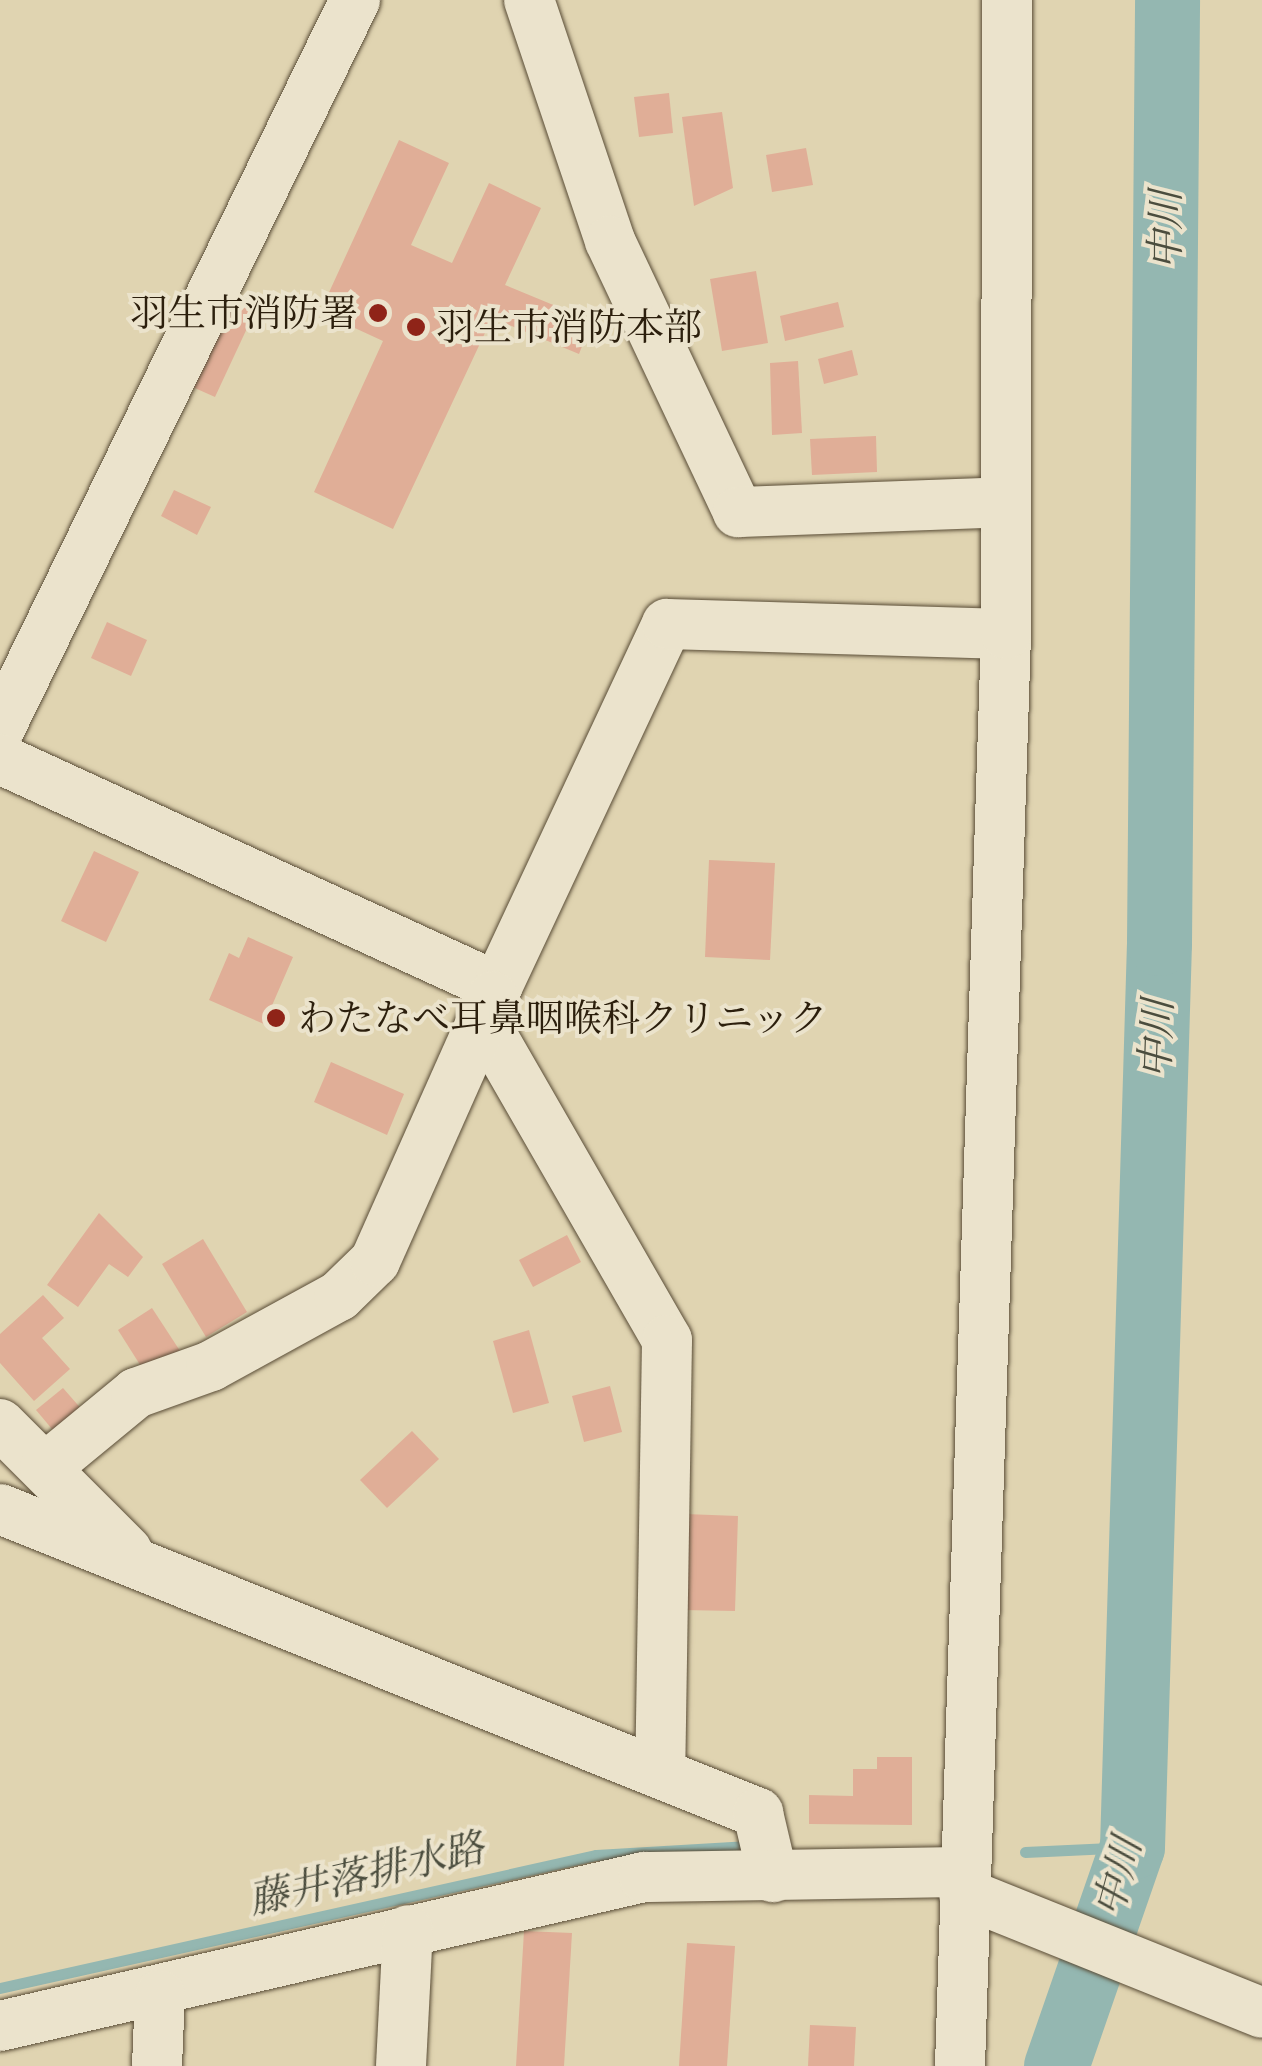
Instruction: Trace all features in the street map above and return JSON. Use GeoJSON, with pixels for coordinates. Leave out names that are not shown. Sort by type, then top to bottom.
{"type":"FeatureCollection","features":[{"type":"Feature","properties":{"kind":"street"},"geometry":{"type":"LineString","coordinates":[[0,728],[355,0]]}},
{"type":"Feature","properties":{"kind":"street"},"geometry":{"type":"LineString","coordinates":[[528,0],[610,241],[738,512],[1006,502]]}},
{"type":"Feature","properties":{"kind":"street"},"geometry":{"type":"LineString","coordinates":[[960,2066],[1006,634],[1007,0]]}},
{"type":"Feature","properties":{"kind":"street"},"geometry":{"type":"LineString","coordinates":[[45,1468],[136,1393],[211,1366],[339,1296],[375,1261],[667,624],[1006,634]]}},
{"type":"Feature","properties":{"kind":"street"},"geometry":{"type":"LineString","coordinates":[[0,759],[490,1003],[667,1340],[660,1769]]}},
{"type":"Feature","properties":{"kind":"street"},"geometry":{"type":"LineString","coordinates":[[0,1424],[144,1568]]}},
{"type":"Feature","properties":{"kind":"street"},"geometry":{"type":"LineString","coordinates":[[0,1509],[660,1769],[758,1814],[774,1877]]}},
{"type":"Feature","properties":{"kind":"street"},"geometry":{"type":"LineString","coordinates":[[0,2026],[160,1995],[408,1930],[644,1876],[964,1882],[1262,2013]]}},
{"type":"Feature","properties":{"kind":"street"},"geometry":{"type":"LineString","coordinates":[[401,2066],[408,1930]]}},
{"type":"Feature","properties":{"kind":"street"},"geometry":{"type":"LineString","coordinates":[[157,2066],[160,1995]]}},
{"type":"Feature","properties":{"kind":"building"},"geometry":{"type":"Polygon","coordinates":[[[669,93],[673,133],[639,137],[634,97],[669,93]]]}},
{"type":"Feature","properties":{"kind":"building"},"geometry":{"type":"Polygon","coordinates":[[[722,112],[733,188],[694,206],[682,117],[722,112]]]}},
{"type":"Feature","properties":{"kind":"building"},"geometry":{"type":"Polygon","coordinates":[[[399,140],[449,163],[411,245],[452,263],[489,183],[541,208],[505,285],[592,321],[579,354],[492,318],[393,529],[314,492],[383,341],[320,312],[399,140]]]}},
{"type":"Feature","properties":{"kind":"building"},"geometry":{"type":"Polygon","coordinates":[[[806,148],[813,185],[772,192],[766,155],[806,148]]]}},
{"type":"Feature","properties":{"kind":"building"},"geometry":{"type":"Polygon","coordinates":[[[756,271],[768,343],[722,351],[710,279],[756,271]]]}},
{"type":"Feature","properties":{"kind":"building"},"geometry":{"type":"Polygon","coordinates":[[[220,292],[256,309],[215,397],[179,381],[220,292]]]}},
{"type":"Feature","properties":{"kind":"building"},"geometry":{"type":"Polygon","coordinates":[[[838,302],[844,327],[785,341],[780,316],[838,302]]]}},
{"type":"Feature","properties":{"kind":"building"},"geometry":{"type":"Polygon","coordinates":[[[852,350],[858,375],[824,384],[818,359],[852,350]]]}},
{"type":"Feature","properties":{"kind":"building"},"geometry":{"type":"Polygon","coordinates":[[[798,361],[802,433],[772,435],[770,363],[798,361]]]}},
{"type":"Feature","properties":{"kind":"building"},"geometry":{"type":"Polygon","coordinates":[[[876,436],[877,472],[812,475],[810,439],[876,436]]]}},
{"type":"Feature","properties":{"kind":"building"},"geometry":{"type":"Polygon","coordinates":[[[174,490],[211,507],[197,535],[161,516],[174,490]]]}},
{"type":"Feature","properties":{"kind":"building"},"geometry":{"type":"Polygon","coordinates":[[[107,622],[147,640],[131,676],[91,658],[107,622]]]}},
{"type":"Feature","properties":{"kind":"building"},"geometry":{"type":"Polygon","coordinates":[[[94,851],[139,872],[106,942],[61,921],[94,851]]]}},
{"type":"Feature","properties":{"kind":"building"},"geometry":{"type":"Polygon","coordinates":[[[709,860],[775,863],[770,960],[705,957],[709,860]]]}},
{"type":"Feature","properties":{"kind":"building"},"geometry":{"type":"Polygon","coordinates":[[[248,937],[293,957],[264,1024],[209,1000],[229,953],[239,958],[248,937]]]}},
{"type":"Feature","properties":{"kind":"building"},"geometry":{"type":"Polygon","coordinates":[[[331,1062],[404,1094],[387,1135],[314,1102],[331,1062]]]}},
{"type":"Feature","properties":{"kind":"building"},"geometry":{"type":"Polygon","coordinates":[[[99,1213],[143,1257],[128,1277],[109,1264],[78,1307],[47,1285],[99,1213]]]}},
{"type":"Feature","properties":{"kind":"building"},"geometry":{"type":"Polygon","coordinates":[[[567,1235],[581,1262],[533,1287],[519,1260],[567,1235]]]}},
{"type":"Feature","properties":{"kind":"building"},"geometry":{"type":"Polygon","coordinates":[[[203,1239],[247,1312],[206,1337],[162,1264],[203,1239]]]}},
{"type":"Feature","properties":{"kind":"building"},"geometry":{"type":"Polygon","coordinates":[[[43,1295],[64,1318],[42,1338],[70,1369],[34,1401],[0,1363],[0,1334],[43,1295]]]}},
{"type":"Feature","properties":{"kind":"building"},"geometry":{"type":"Polygon","coordinates":[[[152,1308],[184,1357],[149,1379],[118,1330],[152,1308]]]}},
{"type":"Feature","properties":{"kind":"building"},"geometry":{"type":"Polygon","coordinates":[[[529,1330],[549,1403],[513,1413],[493,1341],[529,1330]]]}},
{"type":"Feature","properties":{"kind":"building"},"geometry":{"type":"Polygon","coordinates":[[[610,1386],[622,1432],[584,1442],[572,1396],[610,1386]]]}},
{"type":"Feature","properties":{"kind":"building"},"geometry":{"type":"Polygon","coordinates":[[[63,1388],[84,1412],[57,1435],[36,1410],[63,1388]]]}},
{"type":"Feature","properties":{"kind":"building"},"geometry":{"type":"Polygon","coordinates":[[[412,1431],[439,1459],[387,1508],[360,1480],[412,1431]]]}},
{"type":"Feature","properties":{"kind":"building"},"geometry":{"type":"Polygon","coordinates":[[[685,1514],[738,1516],[735,1611],[682,1610],[685,1514]]]}},
{"type":"Feature","properties":{"kind":"building"},"geometry":{"type":"Polygon","coordinates":[[[877,1757],[912,1757],[912,1825],[809,1824],[809,1795],[853,1796],[853,1769],[877,1769],[877,1757]]]}},
{"type":"Feature","properties":{"kind":"building"},"geometry":{"type":"Polygon","coordinates":[[[524,1931],[572,1933],[564,2066],[516,2066],[524,1931]]]}},
{"type":"Feature","properties":{"kind":"building"},"geometry":{"type":"Polygon","coordinates":[[[687,1943],[735,1946],[727,2066],[679,2066],[687,1943]]]}},
{"type":"Feature","properties":{"kind":"building"},"geometry":{"type":"Polygon","coordinates":[[[810,2025],[856,2027],[854,2066],[808,2066],[810,2025]]]}},
{"type":"Feature","properties":{"kind":"waterway","name":"中川"},"geometry":{"type":"LineString","coordinates":[[1056,2066],[1132,1847],[1159,943],[1167,0]]}},
{"type":"Feature","properties":{"kind":"waterway","name":"藤井落排水路"},"geometry":{"type":"LineString","coordinates":[[0,1988],[596,1855],[749,1846]]}},
{"type":"Feature","properties":{"kind":"waterway","name":"藤井落排水路"},"geometry":{"type":"LineString","coordinates":[[1025,1852],[1132,1847]]}},
{"type":"Feature","properties":{"kind":"place","name":"羽生市消防署"},"geometry":{"type":"Point","coordinates":[378,313]}},
{"type":"Feature","properties":{"kind":"place","name":"羽生市消防本部"},"geometry":{"type":"Point","coordinates":[416,327]}},
{"type":"Feature","properties":{"kind":"place","name":"わたなべ耳鼻咽喉科クリニック"},"geometry":{"type":"Point","coordinates":[276,1018]}}]}
